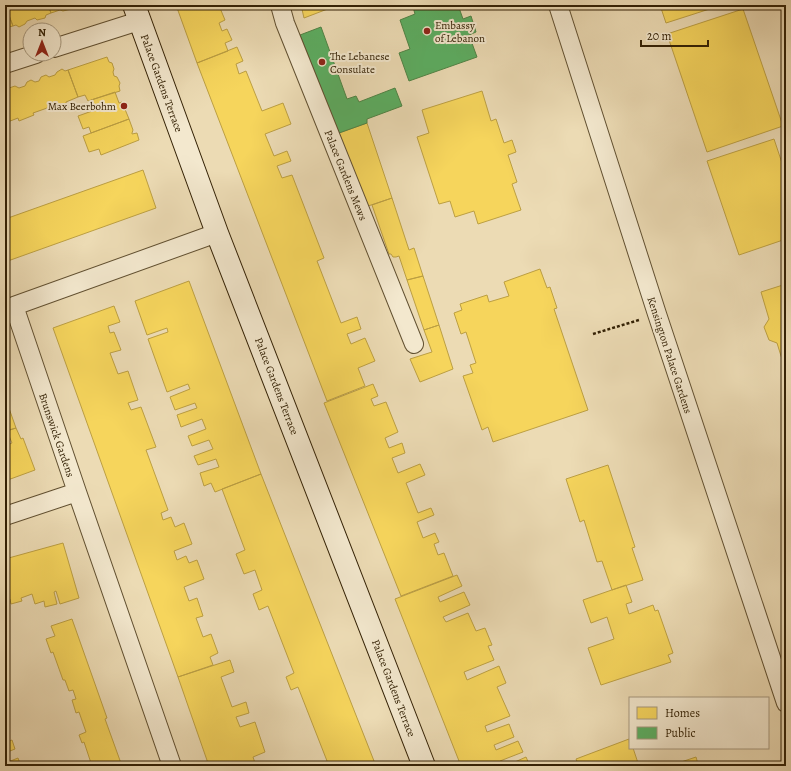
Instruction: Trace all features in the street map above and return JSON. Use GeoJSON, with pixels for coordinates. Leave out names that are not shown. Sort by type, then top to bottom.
{"type":"FeatureCollection","features":[{"type":"Feature","properties":{"kind":"main road","name":"Palace Gardens Terrace"},"geometry":{"type":"LineString","coordinates":[[137,13],[217,232],[424,766]]}},
{"type":"Feature","properties":{"kind":"street","name":"Palace Gardens Mews"},"geometry":{"type":"LineString","coordinates":[[280,5],[285,23],[414,344]]}},
{"type":"Feature","properties":{"kind":"street","name":"Kensington Palace Gardens"},"geometry":{"type":"LineString","coordinates":[[558,5],[656,314],[786,703]]}},
{"type":"Feature","properties":{"kind":"street"},"geometry":{"type":"LineString","coordinates":[[62,45],[137,13]]}},
{"type":"Feature","properties":{"kind":"street"},"geometry":{"type":"LineString","coordinates":[[5,64],[22,59]]}},
{"type":"Feature","properties":{"kind":"street","name":"Brunswick Gardens"},"geometry":{"type":"LineString","coordinates":[[172,766],[14,306],[217,232]]}},
{"type":"Feature","properties":{"kind":"street"},"geometry":{"type":"LineString","coordinates":[[5,516],[77,492]]}},
{"type":"Feature","properties":{"kind":"path"},"geometry":{"type":"LineString","coordinates":[[593,334],[628,324]]}},
{"type":"Feature","properties":{"kind":"building: Homes"},"geometry":{"type":"Polygon","coordinates":[[[5,5],[48,5],[51,13],[46,15],[45,18],[37,20],[35,18],[26,22],[22,22],[22,26],[19,27],[16,25],[13,26],[5,5]]]}},
{"type":"Feature","properties":{"kind":"building: Homes"},"geometry":{"type":"Polygon","coordinates":[[[5,5],[13,26],[9,27],[9,30],[5,31],[5,5]]]}},
{"type":"Feature","properties":{"kind":"building: Homes"},"geometry":{"type":"Polygon","coordinates":[[[48,5],[73,5],[71,9],[51,13],[48,5]]]}},
{"type":"Feature","properties":{"kind":"building: Homes"},"geometry":{"type":"Polygon","coordinates":[[[176,5],[228,5],[220,8],[225,20],[219,23],[222,31],[227,29],[232,40],[225,43],[228,51],[197,63],[176,5]]]}},
{"type":"Feature","properties":{"kind":"building: Homes"},"geometry":{"type":"Polygon","coordinates":[[[301,5],[338,5],[304,18],[301,5]]]}},
{"type":"Feature","properties":{"kind":"building: Homes"},"geometry":{"type":"Polygon","coordinates":[[[660,5],[722,5],[666,23],[660,5]]]}},
{"type":"Feature","properties":{"kind":"building: Homes"},"geometry":{"type":"Polygon","coordinates":[[[743,9],[783,126],[707,152],[667,34],[743,9]]]}},
{"type":"Feature","properties":{"kind":"building: Homes"},"geometry":{"type":"Polygon","coordinates":[[[237,47],[243,61],[236,64],[239,74],[246,71],[262,111],[283,103],[291,124],[265,134],[274,156],[287,151],[291,161],[277,166],[282,178],[292,175],[324,258],[317,261],[341,323],[357,317],[361,329],[347,334],[351,344],[365,338],[375,361],[358,368],[365,386],[327,401],[197,63],[237,47]]]}},
{"type":"Feature","properties":{"kind":"building: Homes"},"geometry":{"type":"Polygon","coordinates":[[[107,57],[109,62],[112,63],[114,76],[117,77],[120,83],[120,91],[88,101],[85,95],[78,97],[68,70],[107,57]]]}},
{"type":"Feature","properties":{"kind":"building: Homes"},"geometry":{"type":"Polygon","coordinates":[[[62,69],[65,71],[68,70],[78,97],[66,102],[66,104],[51,109],[50,107],[33,113],[34,115],[19,121],[18,118],[5,123],[5,93],[8,92],[9,88],[15,86],[19,88],[25,86],[27,82],[31,80],[35,82],[39,81],[41,77],[46,75],[49,77],[55,75],[62,69]]]}},
{"type":"Feature","properties":{"kind":"building: Homes"},"geometry":{"type":"Polygon","coordinates":[[[482,91],[491,121],[496,119],[504,143],[512,140],[516,152],[508,155],[517,182],[512,184],[521,210],[478,224],[474,211],[455,217],[450,201],[439,204],[417,137],[429,133],[422,110],[482,91]]]}},
{"type":"Feature","properties":{"kind":"building: Homes"},"geometry":{"type":"Polygon","coordinates":[[[115,92],[119,103],[122,102],[129,119],[91,133],[89,127],[83,129],[78,116],[95,110],[90,104],[91,100],[115,92]]]}},
{"type":"Feature","properties":{"kind":"building: Homes"},"geometry":{"type":"Polygon","coordinates":[[[129,119],[133,130],[132,134],[137,133],[139,140],[101,155],[99,149],[89,152],[83,136],[129,119]]]}},
{"type":"Feature","properties":{"kind":"building: Homes"},"geometry":{"type":"Polygon","coordinates":[[[367,123],[392,198],[365,207],[339,133],[367,123]]]}},
{"type":"Feature","properties":{"kind":"building: Homes"},"geometry":{"type":"Polygon","coordinates":[[[774,139],[786,175],[786,247],[783,240],[739,255],[707,161],[774,139]]]}},
{"type":"Feature","properties":{"kind":"building: Homes"},"geometry":{"type":"Polygon","coordinates":[[[143,170],[156,208],[5,262],[5,208],[8,218],[143,170]]]}},
{"type":"Feature","properties":{"kind":"building: Homes"},"geometry":{"type":"Polygon","coordinates":[[[392,198],[409,250],[414,248],[423,276],[407,280],[399,256],[393,257],[389,254],[372,205],[392,198]]]}},
{"type":"Feature","properties":{"kind":"building: Homes"},"geometry":{"type":"Polygon","coordinates":[[[540,269],[547,288],[550,287],[557,308],[554,309],[588,410],[493,442],[488,427],[482,430],[463,376],[473,373],[470,365],[476,363],[466,332],[461,334],[454,313],[462,310],[460,304],[487,295],[489,302],[509,296],[504,282],[540,269]]]}},
{"type":"Feature","properties":{"kind":"building: Homes"},"geometry":{"type":"Polygon","coordinates":[[[423,276],[439,325],[424,330],[407,280],[423,276]]]}},
{"type":"Feature","properties":{"kind":"building: Homes"},"geometry":{"type":"Polygon","coordinates":[[[189,281],[261,474],[215,492],[211,483],[204,486],[200,473],[219,467],[216,459],[198,465],[194,456],[213,449],[209,440],[192,446],[188,436],[206,429],[202,419],[181,427],[177,415],[197,408],[195,403],[175,410],[170,397],[190,389],[188,384],[167,392],[148,339],[168,332],[167,328],[147,335],[135,301],[189,281]]]}},
{"type":"Feature","properties":{"kind":"building: Homes"},"geometry":{"type":"Polygon","coordinates":[[[786,284],[786,372],[777,343],[769,340],[764,327],[769,319],[761,292],[786,284]]]}},
{"type":"Feature","properties":{"kind":"building: Homes"},"geometry":{"type":"Polygon","coordinates":[[[114,306],[120,322],[108,326],[110,333],[114,332],[121,350],[110,353],[118,374],[128,371],[138,400],[128,403],[131,410],[141,407],[156,447],[146,450],[168,510],[161,513],[163,520],[171,517],[175,527],[184,523],[192,544],[174,551],[177,560],[186,556],[189,563],[197,560],[204,579],[184,587],[189,601],[197,598],[203,616],[196,618],[203,637],[211,634],[218,653],[210,657],[213,665],[178,677],[53,328],[114,306]]]}},
{"type":"Feature","properties":{"kind":"building: Homes"},"geometry":{"type":"Polygon","coordinates":[[[439,325],[453,369],[420,382],[410,359],[432,352],[424,330],[439,325]]]}},
{"type":"Feature","properties":{"kind":"building: Homes"},"geometry":{"type":"Polygon","coordinates":[[[373,384],[378,396],[371,399],[374,406],[386,402],[398,432],[385,438],[389,448],[402,443],[405,453],[392,458],[398,473],[420,464],[425,475],[406,483],[418,513],[431,508],[434,515],[417,522],[423,538],[435,533],[439,542],[434,544],[438,555],[444,553],[453,576],[401,596],[324,403],[373,384]]]}},
{"type":"Feature","properties":{"kind":"building: Homes"},"geometry":{"type":"Polygon","coordinates":[[[5,397],[16,428],[5,431],[5,397]]]}},
{"type":"Feature","properties":{"kind":"building: Homes"},"geometry":{"type":"Polygon","coordinates":[[[16,428],[21,439],[23,438],[35,470],[5,481],[5,446],[12,443],[7,431],[16,428]]]}},
{"type":"Feature","properties":{"kind":"building: Homes"},"geometry":{"type":"Polygon","coordinates":[[[608,465],[635,547],[632,548],[643,580],[612,590],[602,561],[597,562],[584,520],[580,522],[566,479],[608,465]]]}},
{"type":"Feature","properties":{"kind":"building: Homes"},"geometry":{"type":"Polygon","coordinates":[[[261,474],[376,766],[329,766],[298,687],[291,690],[286,677],[294,673],[268,606],[259,610],[253,594],[262,590],[255,570],[244,574],[236,554],[245,550],[222,489],[261,474]]]}},
{"type":"Feature","properties":{"kind":"building: Homes"},"geometry":{"type":"Polygon","coordinates":[[[63,543],[79,598],[60,604],[56,591],[54,592],[57,604],[45,607],[44,601],[35,604],[32,594],[21,598],[22,601],[11,604],[10,599],[5,601],[5,559],[63,543]]]}},
{"type":"Feature","properties":{"kind":"building: Homes"},"geometry":{"type":"Polygon","coordinates":[[[457,575],[462,586],[438,597],[440,602],[464,592],[470,605],[443,617],[446,622],[468,613],[476,631],[485,628],[492,645],[488,646],[494,660],[464,672],[467,680],[499,666],[506,683],[497,687],[510,716],[485,726],[487,732],[509,724],[514,737],[494,745],[496,750],[518,741],[523,752],[500,761],[502,766],[461,766],[395,599],[457,575]]]}},
{"type":"Feature","properties":{"kind":"building: Homes"},"geometry":{"type":"Polygon","coordinates":[[[626,585],[632,602],[626,604],[629,614],[653,605],[655,611],[658,610],[673,653],[668,655],[671,662],[601,685],[588,648],[614,639],[607,617],[591,623],[583,600],[626,585]]]}},
{"type":"Feature","properties":{"kind":"building: Homes"},"geometry":{"type":"Polygon","coordinates":[[[72,619],[107,718],[105,719],[122,766],[92,766],[84,742],[82,743],[79,735],[86,732],[79,712],[76,713],[72,700],[76,699],[73,690],[69,691],[65,680],[63,680],[53,652],[51,653],[46,639],[55,636],[51,626],[72,619]]]}},
{"type":"Feature","properties":{"kind":"building: Homes"},"geometry":{"type":"Polygon","coordinates":[[[230,660],[234,672],[221,677],[232,707],[246,702],[249,713],[236,717],[240,727],[255,722],[265,752],[253,757],[256,766],[209,766],[178,677],[230,660]]]}},
{"type":"Feature","properties":{"kind":"building: Homes"},"geometry":{"type":"Polygon","coordinates":[[[629,739],[629,749],[633,749],[639,766],[579,766],[576,759],[629,739]]]}},
{"type":"Feature","properties":{"kind":"building: Homes"},"geometry":{"type":"Polygon","coordinates":[[[12,740],[15,749],[5,753],[5,743],[12,740]]]}},
{"type":"Feature","properties":{"kind":"building: Homes"},"geometry":{"type":"Polygon","coordinates":[[[5,753],[8,762],[18,758],[21,766],[5,766],[5,753]]]}},
{"type":"Feature","properties":{"kind":"building: Homes"},"geometry":{"type":"Polygon","coordinates":[[[526,757],[530,766],[506,766],[526,757]]]}},
{"type":"Feature","properties":{"kind":"building: Homes"},"geometry":{"type":"Polygon","coordinates":[[[696,757],[698,764],[703,762],[704,766],[669,766],[696,757]]]}},
{"type":"Feature","properties":{"kind":"building: Public"},"geometry":{"type":"Polygon","coordinates":[[[419,5],[440,5],[441,8],[450,5],[458,5],[463,19],[471,16],[476,32],[469,35],[477,57],[409,81],[399,53],[410,49],[400,20],[415,14],[413,7],[419,5]]]}},
{"type":"Feature","properties":{"kind":"building: Public","name":"The Lebanese Consulate"},"geometry":{"type":"Polygon","coordinates":[[[321,27],[347,99],[356,96],[359,102],[395,88],[402,106],[367,119],[367,123],[339,133],[300,35],[321,27]]]}},
{"type":"Feature","properties":{"kind":"place","name":"Embassy of Lebanon"},"geometry":{"type":"Point","coordinates":[427,31]}},
{"type":"Feature","properties":{"kind":"place","name":"The Lebanese Consulate"},"geometry":{"type":"Point","coordinates":[322,62]}},
{"type":"Feature","properties":{"kind":"place","name":"Max Beerbohm"},"geometry":{"type":"Point","coordinates":[124,106]}}]}
